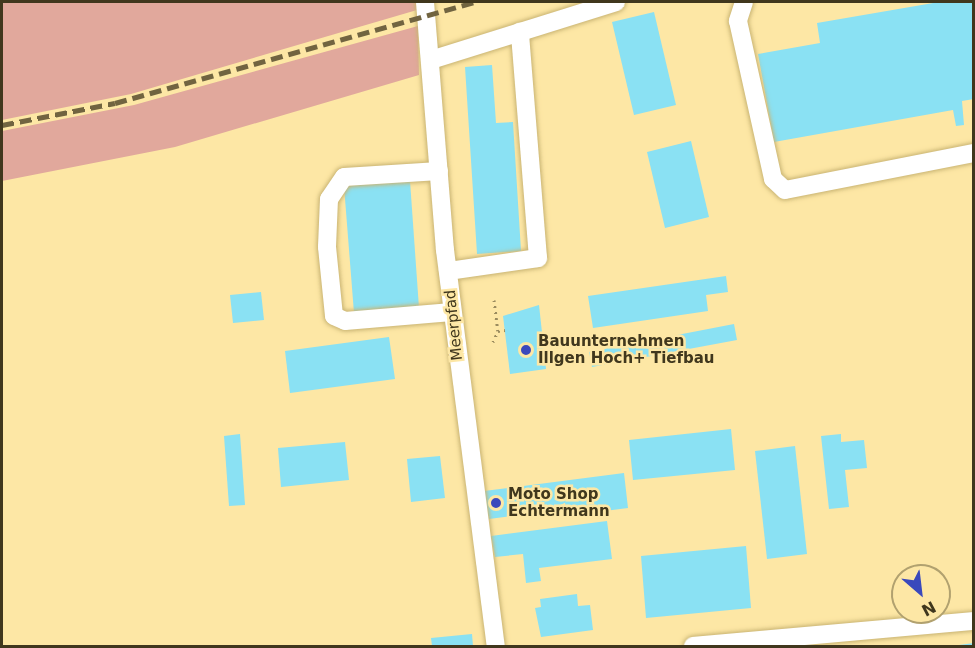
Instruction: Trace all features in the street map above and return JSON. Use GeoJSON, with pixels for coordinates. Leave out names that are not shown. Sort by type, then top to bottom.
{"type":"FeatureCollection","features":[{"type":"Feature","properties":{"kind":"street","name":"Meerpfad"},"geometry":{"type":"LineString","coordinates":[[425,2],[452,312],[496,646]]}},
{"type":"Feature","properties":{"kind":"street"},"geometry":{"type":"LineString","coordinates":[[431,60],[616,2]]}},
{"type":"Feature","properties":{"kind":"street"},"geometry":{"type":"LineString","coordinates":[[744,2],[738,21],[770,168],[773,180],[785,190],[974,153]]}},
{"type":"Feature","properties":{"kind":"street"},"geometry":{"type":"LineString","coordinates":[[448,271],[538,258],[520,32]]}},
{"type":"Feature","properties":{"kind":"street"},"geometry":{"type":"LineString","coordinates":[[439,171],[344,177],[329,199],[327,247],[334,316],[345,321],[452,312]]}},
{"type":"Feature","properties":{"kind":"street"},"geometry":{"type":"LineString","coordinates":[[693,646],[974,621]]}},
{"type":"Feature","properties":{"kind":"path"},"geometry":{"type":"LineString","coordinates":[[493,342],[498,331],[494,300]]}},
{"type":"Feature","properties":{"kind":"path"},"geometry":{"type":"LineString","coordinates":[[498,331],[505,330]]}},
{"type":"Feature","properties":{"kind":"shaded area"},"geometry":{"type":"Polygon","coordinates":[[[2,2],[416,2],[417,10],[131,94],[2,120],[2,2]]]}},
{"type":"Feature","properties":{"kind":"shaded area"},"geometry":{"type":"Polygon","coordinates":[[[418,26],[419,75],[175,147],[2,181],[2,131],[134,105],[418,26]]]}},
{"type":"Feature","properties":{"kind":"building"},"geometry":{"type":"Polygon","coordinates":[[[939,2],[974,2],[974,99],[962,101],[964,125],[956,126],[953,110],[774,142],[758,54],[820,43],[817,23],[939,2]]]}},
{"type":"Feature","properties":{"kind":"building"},"geometry":{"type":"Polygon","coordinates":[[[654,12],[676,105],[634,115],[612,22],[654,12]]]}},
{"type":"Feature","properties":{"kind":"building"},"geometry":{"type":"Polygon","coordinates":[[[492,65],[496,123],[513,122],[521,251],[477,254],[465,67],[492,65]]]}},
{"type":"Feature","properties":{"kind":"building"},"geometry":{"type":"Polygon","coordinates":[[[691,141],[709,217],[665,228],[647,152],[691,141]]]}},
{"type":"Feature","properties":{"kind":"building"},"geometry":{"type":"Polygon","coordinates":[[[410,181],[419,308],[354,313],[344,186],[410,181]]]}},
{"type":"Feature","properties":{"kind":"building"},"geometry":{"type":"Polygon","coordinates":[[[726,276],[728,292],[706,295],[708,311],[593,328],[588,296],[726,276]]]}},
{"type":"Feature","properties":{"kind":"building"},"geometry":{"type":"Polygon","coordinates":[[[261,292],[264,320],[233,323],[230,295],[261,292]]]}},
{"type":"Feature","properties":{"kind":"building","name":"Bauunternehmen Illgen Hoch+ Tiefbau"},"geometry":{"type":"Polygon","coordinates":[[[539,305],[546,369],[510,374],[503,316],[539,305]]]}},
{"type":"Feature","properties":{"kind":"building"},"geometry":{"type":"Polygon","coordinates":[[[734,324],[737,340],[592,367],[589,352],[734,324]]]}},
{"type":"Feature","properties":{"kind":"building"},"geometry":{"type":"Polygon","coordinates":[[[389,337],[395,379],[290,393],[285,351],[389,337]]]}},
{"type":"Feature","properties":{"kind":"building"},"geometry":{"type":"Polygon","coordinates":[[[731,429],[735,470],[633,480],[629,440],[731,429]]]}},
{"type":"Feature","properties":{"kind":"building"},"geometry":{"type":"Polygon","coordinates":[[[240,434],[245,505],[229,506],[224,436],[240,434]]]}},
{"type":"Feature","properties":{"kind":"building"},"geometry":{"type":"Polygon","coordinates":[[[841,434],[841,442],[864,440],[867,468],[845,470],[849,507],[829,509],[821,436],[841,434]]]}},
{"type":"Feature","properties":{"kind":"building"},"geometry":{"type":"Polygon","coordinates":[[[345,442],[349,480],[281,487],[278,448],[345,442]]]}},
{"type":"Feature","properties":{"kind":"building"},"geometry":{"type":"Polygon","coordinates":[[[795,446],[807,554],[767,559],[755,451],[795,446]]]}},
{"type":"Feature","properties":{"kind":"building"},"geometry":{"type":"Polygon","coordinates":[[[440,456],[445,498],[411,502],[407,459],[440,456]]]}},
{"type":"Feature","properties":{"kind":"building"},"geometry":{"type":"Polygon","coordinates":[[[624,473],[628,508],[581,514],[580,507],[489,519],[484,491],[624,473]]]}},
{"type":"Feature","properties":{"kind":"building"},"geometry":{"type":"Polygon","coordinates":[[[607,521],[612,559],[539,568],[541,581],[526,583],[523,554],[495,557],[491,536],[607,521]]]}},
{"type":"Feature","properties":{"kind":"building"},"geometry":{"type":"Polygon","coordinates":[[[746,546],[751,608],[646,618],[641,556],[746,546]]]}},
{"type":"Feature","properties":{"kind":"building"},"geometry":{"type":"Polygon","coordinates":[[[577,594],[578,606],[590,605],[593,630],[541,637],[535,608],[541,607],[540,599],[577,594]]]}},
{"type":"Feature","properties":{"kind":"building"},"geometry":{"type":"Polygon","coordinates":[[[472,634],[473,646],[432,646],[431,638],[472,634]]]}},
{"type":"Feature","properties":{"kind":"building"},"geometry":{"type":"Polygon","coordinates":[[[974,643],[974,646],[959,646],[959,645],[974,643]]]}},
{"type":"Feature","properties":{"kind":"railway"},"geometry":{"type":"LineString","coordinates":[[2,125],[115,103],[474,2]]}},
{"type":"Feature","properties":{"kind":"place","name":"Bauunternehmen Illgen Hoch+ Tiefbau"},"geometry":{"type":"Point","coordinates":[526,350]}},
{"type":"Feature","properties":{"kind":"place","name":"Moto Shop Echtermann"},"geometry":{"type":"Point","coordinates":[496,503]}}]}
